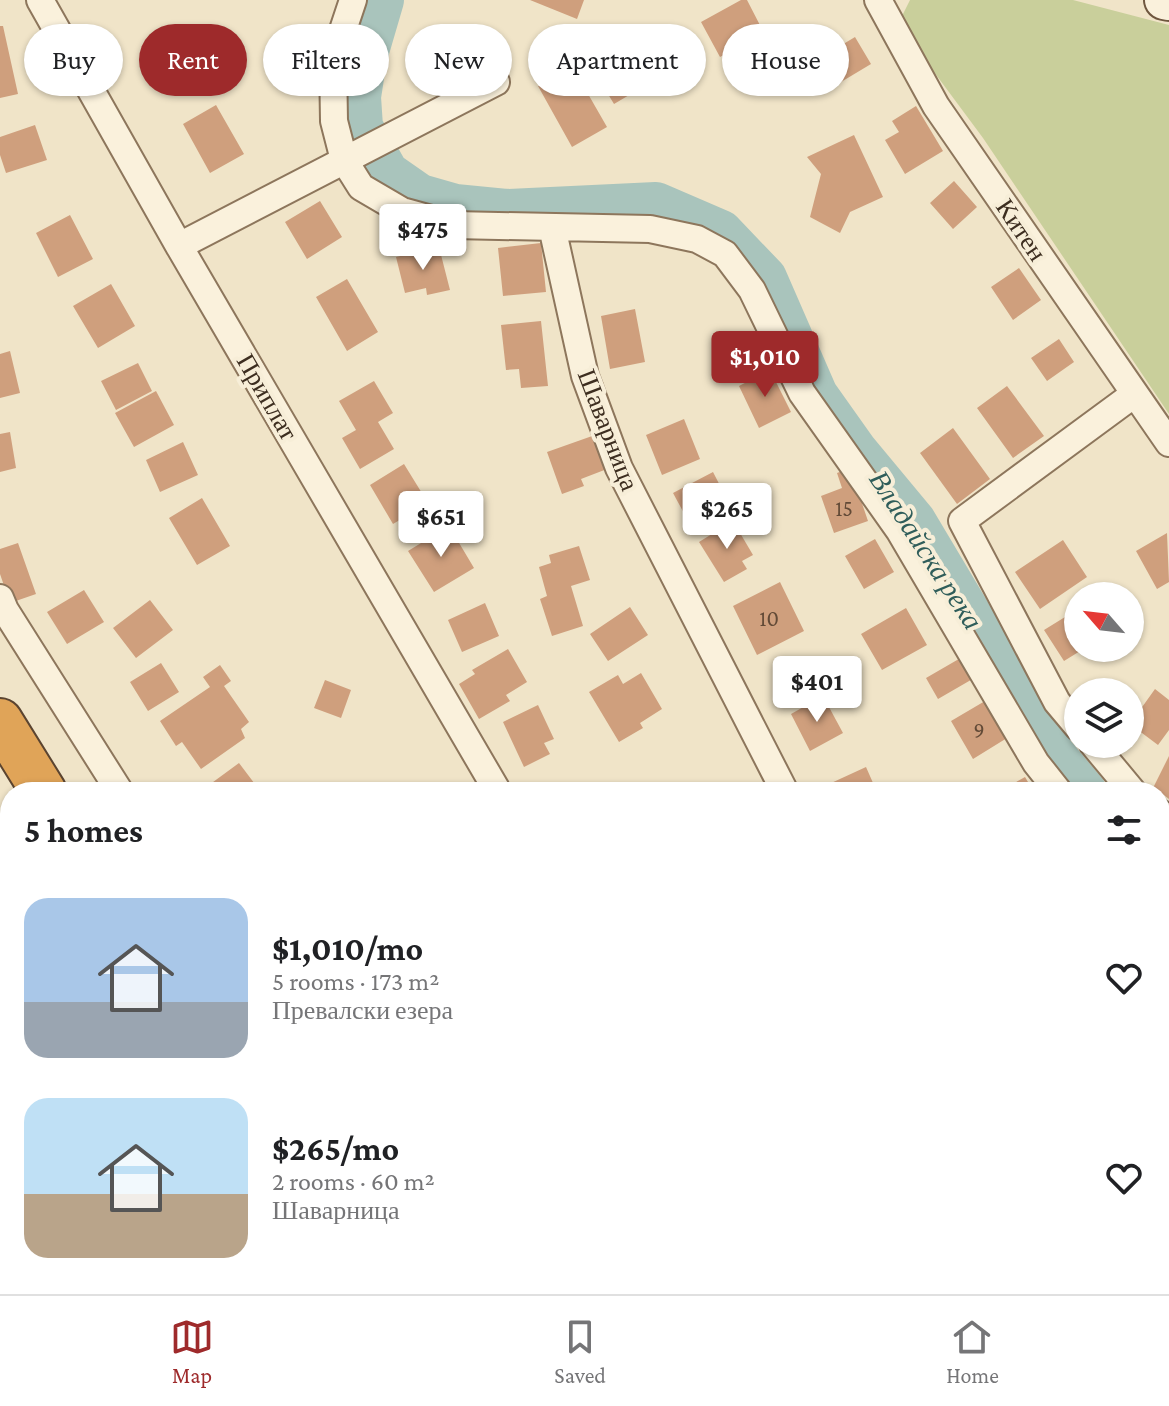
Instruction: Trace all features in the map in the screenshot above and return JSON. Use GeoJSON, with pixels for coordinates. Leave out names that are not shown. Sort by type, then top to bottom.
{"type":"FeatureCollection","features":[{"type":"Feature","properties":{"kind":"highway"},"geometry":{"type":"LineString","coordinates":[[0,721],[38,782]]}},
{"type":"Feature","properties":{"kind":"street","name":"Приплат"},"geometry":{"type":"LineString","coordinates":[[40,0],[179,246],[492,782]]}},
{"type":"Feature","properties":{"kind":"street"},"geometry":{"type":"LineString","coordinates":[[353,0],[333,60],[334,121],[352,157],[361,187],[402,211],[453,225],[650,229],[697,239],[725,254],[752,290],[802,393],[899,530],[1036,763],[1051,782]]}},
{"type":"Feature","properties":{"kind":"street","name":"Китен"},"geometry":{"type":"LineString","coordinates":[[883,3],[936,106],[1169,443]]}},
{"type":"Feature","properties":{"kind":"street"},"geometry":{"type":"LineString","coordinates":[[179,246],[470,96]]}},
{"type":"Feature","properties":{"kind":"street","name":"Шаварница"},"geometry":{"type":"LineString","coordinates":[[552,227],[585,376],[619,468],[780,782]]}},
{"type":"Feature","properties":{"kind":"street"},"geometry":{"type":"LineString","coordinates":[[1064,710],[962,521],[1133,395]]}},
{"type":"Feature","properties":{"kind":"street"},"geometry":{"type":"LineString","coordinates":[[0,598],[37,663],[114,782]]}},
{"type":"Feature","properties":{"kind":"street"},"geometry":{"type":"LineString","coordinates":[[1105,758],[1125,782]]}},
{"type":"Feature","properties":{"kind":"green space"},"geometry":{"type":"Polygon","coordinates":[[[910,0],[1073,0],[1169,25],[1169,414],[983,138],[911,41],[901,18],[910,0]]]}},
{"type":"Feature","properties":{"kind":"building"},"geometry":{"type":"Polygon","coordinates":[[[530,0],[584,0],[577,19],[530,0]]]}},
{"type":"Feature","properties":{"kind":"building"},"geometry":{"type":"Polygon","coordinates":[[[741,0],[747,0],[759,24],[722,24],[720,57],[706,31],[706,24],[701,22],[741,0]]]}},
{"type":"Feature","properties":{"kind":"building"},"geometry":{"type":"Polygon","coordinates":[[[0,26],[3,26],[18,94],[0,98],[0,26]]]}},
{"type":"Feature","properties":{"kind":"building"},"geometry":{"type":"Polygon","coordinates":[[[855,37],[871,64],[849,77],[849,41],[855,37]]]}},
{"type":"Feature","properties":{"kind":"building"},"geometry":{"type":"Polygon","coordinates":[[[544,96],[589,96],[607,127],[572,147],[544,96]]]}},
{"type":"Feature","properties":{"kind":"building"},"geometry":{"type":"Polygon","coordinates":[[[609,96],[628,96],[614,104],[609,96]]]}},
{"type":"Feature","properties":{"kind":"building"},"geometry":{"type":"Polygon","coordinates":[[[216,105],[244,154],[210,173],[183,124],[216,105]]]}},
{"type":"Feature","properties":{"kind":"building"},"geometry":{"type":"Polygon","coordinates":[[[916,106],[943,151],[905,174],[885,140],[899,132],[892,121],[916,106]]]}},
{"type":"Feature","properties":{"kind":"building"},"geometry":{"type":"Polygon","coordinates":[[[35,125],[47,160],[6,173],[0,155],[0,137],[35,125]]]}},
{"type":"Feature","properties":{"kind":"building"},"geometry":{"type":"Polygon","coordinates":[[[854,135],[883,197],[850,212],[840,233],[810,217],[821,174],[807,157],[854,135]]]}},
{"type":"Feature","properties":{"kind":"building"},"geometry":{"type":"Polygon","coordinates":[[[954,181],[977,207],[953,229],[930,203],[954,181]]]}},
{"type":"Feature","properties":{"kind":"building"},"geometry":{"type":"Polygon","coordinates":[[[320,201],[342,237],[307,259],[285,222],[320,201]]]}},
{"type":"Feature","properties":{"kind":"building"},"geometry":{"type":"Polygon","coordinates":[[[70,215],[93,259],[58,277],[36,233],[70,215]]]}},
{"type":"Feature","properties":{"kind":"building"},"geometry":{"type":"Polygon","coordinates":[[[541,243],[546,292],[503,296],[498,248],[541,243]]]}},
{"type":"Feature","properties":{"kind":"building"},"geometry":{"type":"Polygon","coordinates":[[[439,247],[450,290],[427,295],[426,288],[405,293],[396,257],[439,247]]]}},
{"type":"Feature","properties":{"kind":"building"},"geometry":{"type":"Polygon","coordinates":[[[1019,268],[1041,300],[1013,320],[991,287],[1019,268]]]}},
{"type":"Feature","properties":{"kind":"building"},"geometry":{"type":"Polygon","coordinates":[[[347,279],[378,332],[347,351],[316,297],[347,279]]]}},
{"type":"Feature","properties":{"kind":"building"},"geometry":{"type":"Polygon","coordinates":[[[111,284],[135,326],[98,348],[73,306],[111,284]]]}},
{"type":"Feature","properties":{"kind":"building"},"geometry":{"type":"Polygon","coordinates":[[[635,309],[645,362],[610,369],[601,316],[635,309]]]}},
{"type":"Feature","properties":{"kind":"building"},"geometry":{"type":"Polygon","coordinates":[[[541,321],[548,386],[521,388],[519,369],[506,370],[501,325],[541,321]]]}},
{"type":"Feature","properties":{"kind":"building"},"geometry":{"type":"Polygon","coordinates":[[[1059,339],[1074,362],[1047,381],[1031,358],[1059,339]]]}},
{"type":"Feature","properties":{"kind":"building"},"geometry":{"type":"Polygon","coordinates":[[[10,351],[20,393],[0,398],[0,354],[10,351]]]}},
{"type":"Feature","properties":{"kind":"building"},"geometry":{"type":"Polygon","coordinates":[[[138,363],[152,391],[116,410],[101,381],[138,363]]]}},
{"type":"Feature","properties":{"kind":"building"},"geometry":{"type":"Polygon","coordinates":[[[770,370],[791,412],[759,428],[739,386],[770,370]]]}},
{"type":"Feature","properties":{"kind":"building"},"geometry":{"type":"Polygon","coordinates":[[[374,381],[393,413],[378,422],[394,449],[360,469],[342,438],[356,430],[339,401],[374,381]]]}},
{"type":"Feature","properties":{"kind":"building"},"geometry":{"type":"Polygon","coordinates":[[[1007,386],[1044,436],[1013,458],[977,408],[1007,386]]]}},
{"type":"Feature","properties":{"kind":"building"},"geometry":{"type":"Polygon","coordinates":[[[156,391],[174,425],[134,447],[115,413],[156,391]]]}},
{"type":"Feature","properties":{"kind":"building"},"geometry":{"type":"Polygon","coordinates":[[[684,419],[700,459],[662,475],[646,435],[684,419]]]}},
{"type":"Feature","properties":{"kind":"building"},"geometry":{"type":"Polygon","coordinates":[[[953,428],[990,479],[957,504],[920,453],[953,428]]]}},
{"type":"Feature","properties":{"kind":"building"},"geometry":{"type":"Polygon","coordinates":[[[10,432],[16,468],[0,472],[0,434],[10,432]]]}},
{"type":"Feature","properties":{"kind":"building"},"geometry":{"type":"Polygon","coordinates":[[[595,435],[607,469],[581,479],[584,486],[562,494],[547,452],[595,435]]]}},
{"type":"Feature","properties":{"kind":"building"},"geometry":{"type":"Polygon","coordinates":[[[183,442],[198,475],[160,492],[146,460],[183,442]]]}},
{"type":"Feature","properties":{"kind":"building"},"geometry":{"type":"Polygon","coordinates":[[[404,464],[428,503],[393,524],[370,485],[404,464]]]}},
{"type":"Feature","properties":{"kind":"building"},"geometry":{"type":"Polygon","coordinates":[[[850,468],[868,521],[834,533],[821,496],[842,488],[837,473],[850,468]]]}},
{"type":"Feature","properties":{"kind":"building"},"geometry":{"type":"Polygon","coordinates":[[[713,472],[731,507],[692,528],[673,493],[713,472]]]}},
{"type":"Feature","properties":{"kind":"building"},"geometry":{"type":"Polygon","coordinates":[[[202,498],[230,546],[197,565],[169,518],[202,498]]]}},
{"type":"Feature","properties":{"kind":"building"},"geometry":{"type":"Polygon","coordinates":[[[733,521],[753,555],[742,561],[747,569],[724,582],[699,542],[733,521]]]}},
{"type":"Feature","properties":{"kind":"building"},"geometry":{"type":"Polygon","coordinates":[[[449,526],[474,568],[434,592],[408,551],[449,526]]]}},
{"type":"Feature","properties":{"kind":"building"},"geometry":{"type":"Polygon","coordinates":[[[1167,533],[1169,582],[1157,589],[1136,551],[1167,533]]]}},
{"type":"Feature","properties":{"kind":"building"},"geometry":{"type":"Polygon","coordinates":[[[875,539],[894,572],[864,589],[845,556],[875,539]]]}},
{"type":"Feature","properties":{"kind":"building"},"geometry":{"type":"Polygon","coordinates":[[[1063,540],[1087,577],[1080,582],[1064,582],[1064,593],[1040,609],[1015,572],[1063,540]]]}},
{"type":"Feature","properties":{"kind":"building"},"geometry":{"type":"Polygon","coordinates":[[[18,543],[36,594],[10,603],[0,574],[0,549],[18,543]]]}},
{"type":"Feature","properties":{"kind":"building"},"geometry":{"type":"Polygon","coordinates":[[[579,546],[590,580],[571,586],[583,626],[552,636],[540,599],[547,596],[539,567],[551,563],[549,555],[579,546]]]}},
{"type":"Feature","properties":{"kind":"building"},"geometry":{"type":"Polygon","coordinates":[[[780,582],[804,631],[757,655],[733,606],[780,582]]]}},
{"type":"Feature","properties":{"kind":"building"},"geometry":{"type":"Polygon","coordinates":[[[84,590],[104,622],[67,644],[47,612],[84,590]]]}},
{"type":"Feature","properties":{"kind":"building"},"geometry":{"type":"Polygon","coordinates":[[[150,600],[173,630],[136,658],[113,628],[150,600]]]}},
{"type":"Feature","properties":{"kind":"building"},"geometry":{"type":"Polygon","coordinates":[[[485,603],[499,636],[462,652],[448,620],[485,603]]]}},
{"type":"Feature","properties":{"kind":"building"},"geometry":{"type":"Polygon","coordinates":[[[630,607],[648,635],[608,661],[590,634],[630,607]]]}},
{"type":"Feature","properties":{"kind":"building"},"geometry":{"type":"Polygon","coordinates":[[[906,608],[927,645],[882,670],[861,634],[906,608]]]}},
{"type":"Feature","properties":{"kind":"building"},"geometry":{"type":"Polygon","coordinates":[[[1064,618],[1064,661],[1044,630],[1064,618]]]}},
{"type":"Feature","properties":{"kind":"building"},"geometry":{"type":"Polygon","coordinates":[[[508,649],[527,682],[506,695],[510,701],[479,719],[459,684],[475,674],[472,670],[508,649]]]}},
{"type":"Feature","properties":{"kind":"building"},"geometry":{"type":"Polygon","coordinates":[[[964,656],[976,677],[938,699],[926,678],[964,656]]]}},
{"type":"Feature","properties":{"kind":"building"},"geometry":{"type":"Polygon","coordinates":[[[161,663],[179,692],[148,711],[130,682],[161,663]]]}},
{"type":"Feature","properties":{"kind":"building"},"geometry":{"type":"Polygon","coordinates":[[[220,665],[231,681],[224,686],[249,722],[241,729],[245,738],[201,769],[182,742],[176,746],[160,721],[210,687],[203,677],[220,665]]]}},
{"type":"Feature","properties":{"kind":"building"},"geometry":{"type":"Polygon","coordinates":[[[641,673],[662,709],[640,723],[643,728],[619,742],[589,692],[618,675],[623,684],[641,673]]]}},
{"type":"Feature","properties":{"kind":"building"},"geometry":{"type":"Polygon","coordinates":[[[325,680],[351,690],[341,718],[314,708],[325,680]]]}},
{"type":"Feature","properties":{"kind":"building"},"geometry":{"type":"Polygon","coordinates":[[[1155,689],[1169,700],[1169,730],[1158,745],[1144,734],[1144,704],[1155,689]]]}},
{"type":"Feature","properties":{"kind":"building"},"geometry":{"type":"Polygon","coordinates":[[[823,696],[843,733],[810,751],[791,714],[823,696]]]}},
{"type":"Feature","properties":{"kind":"building"},"geometry":{"type":"Polygon","coordinates":[[[985,701],[1007,738],[973,759],[951,721],[985,701]]]}},
{"type":"Feature","properties":{"kind":"building"},"geometry":{"type":"Polygon","coordinates":[[[538,705],[554,739],[544,743],[550,754],[524,767],[503,722],[538,705]]]}},
{"type":"Feature","properties":{"kind":"building"},"geometry":{"type":"Polygon","coordinates":[[[1169,756],[1169,782],[1156,782],[1169,756]]]}},
{"type":"Feature","properties":{"kind":"building"},"geometry":{"type":"Polygon","coordinates":[[[239,763],[253,782],[213,782],[239,763]]]}},
{"type":"Feature","properties":{"kind":"building"},"geometry":{"type":"Polygon","coordinates":[[[866,767],[873,782],[833,782],[866,767]]]}},
{"type":"Feature","properties":{"kind":"waterway","name":"Владайска река"},"geometry":{"type":"LineString","coordinates":[[382,0],[365,58],[359,97],[361,127],[387,173],[420,196],[455,206],[506,211],[656,204],[721,232],[765,278],[816,395],[855,450],[914,521],[1053,754],[1077,782]]}}]}
